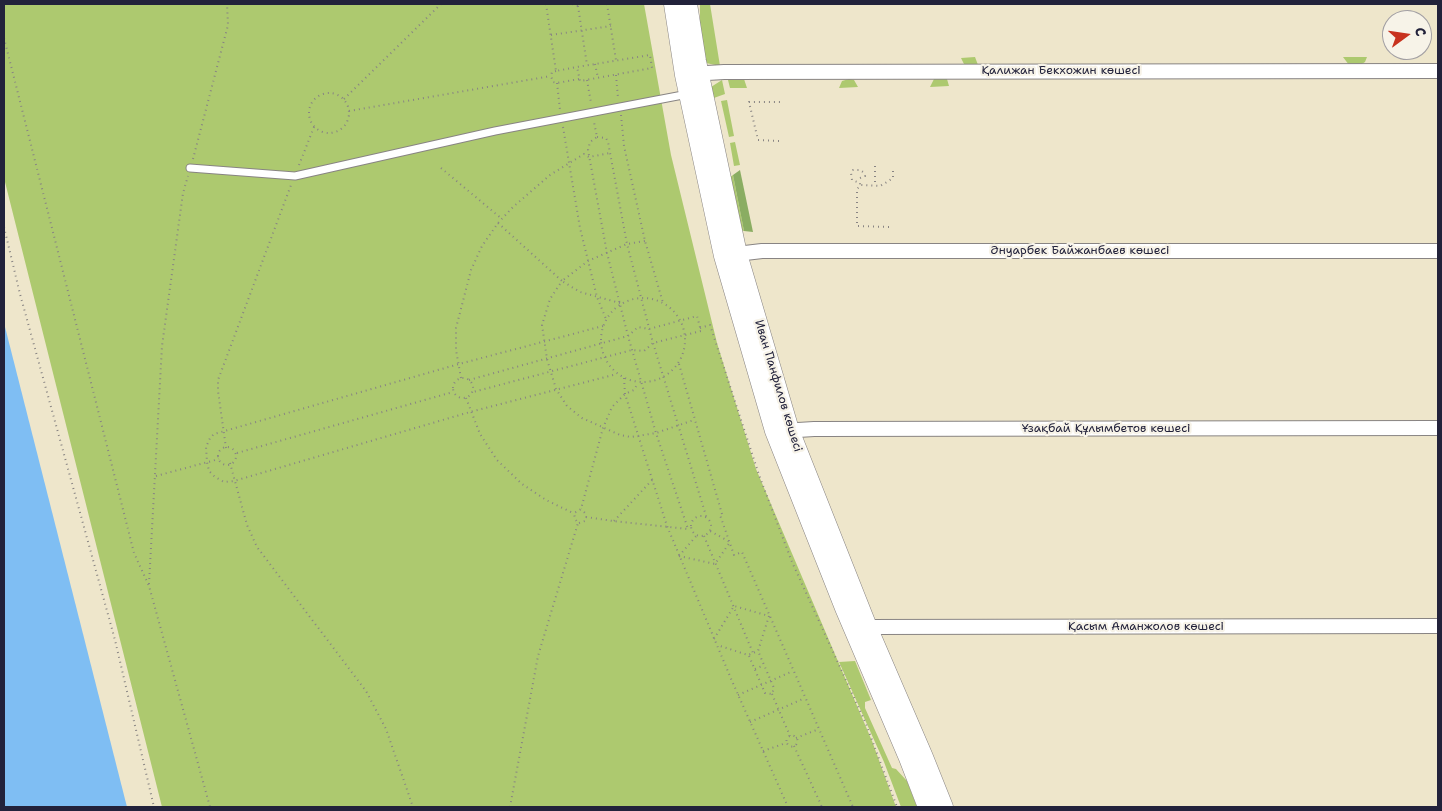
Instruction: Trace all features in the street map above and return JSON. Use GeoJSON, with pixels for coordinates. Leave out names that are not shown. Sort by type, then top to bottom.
{"type":"FeatureCollection","features":[{"type":"Feature","properties":{"kind":"street","name":"Иван Панфилов көшесі"},"geometry":{"type":"LineString","coordinates":[[673,4],[692,74],[730,255]]}},
{"type":"Feature","properties":{"kind":"street","name":"Иван Панфилов көшесі"},"geometry":{"type":"LineString","coordinates":[[688,4],[692,74],[688,94],[730,255],[782,431],[860,628],[927,807]]}},
{"type":"Feature","properties":{"kind":"street","name":"Қалижан Бекхожин көшесі"},"geometry":{"type":"LineString","coordinates":[[692,74],[724,72],[1438,71]]}},
{"type":"Feature","properties":{"kind":"street","name":"Әнуарбек Байжанбаев көшесі"},"geometry":{"type":"LineString","coordinates":[[730,255],[762,251],[1438,250]]}},
{"type":"Feature","properties":{"kind":"street","name":"Ұзақбай Құлымбетов көшесі"},"geometry":{"type":"LineString","coordinates":[[782,431],[824,429],[1438,428]]}},
{"type":"Feature","properties":{"kind":"street","name":"Қасым Аманжолов көшесі"},"geometry":{"type":"LineString","coordinates":[[860,628],[1438,626]]}},
{"type":"Feature","properties":{"kind":"street","name":"Иван Панфилов көшесі"},"geometry":{"type":"LineString","coordinates":[[860,628],[924,756],[944,807]]}},
{"type":"Feature","properties":{"kind":"lane"},"geometry":{"type":"LineString","coordinates":[[190,168],[295,176],[504,130],[688,94]]}},
{"type":"Feature","properties":{"kind":"path"},"geometry":{"type":"LineString","coordinates":[[149,586],[162,346],[183,193],[228,25],[227,4]]}},
{"type":"Feature","properties":{"kind":"path"},"geometry":{"type":"LineString","coordinates":[[344,99],[441,4]]}},
{"type":"Feature","properties":{"kind":"path"},"geometry":{"type":"LineString","coordinates":[[547,4],[556,71]]}},
{"type":"Feature","properties":{"kind":"path"},"geometry":{"type":"LineString","coordinates":[[572,4],[579,5],[586,65]]}},
{"type":"Feature","properties":{"kind":"path"},"geometry":{"type":"LineString","coordinates":[[607,4],[616,60]]}},
{"type":"Feature","properties":{"kind":"path"},"geometry":{"type":"LineString","coordinates":[[551,35],[611,26]]}},
{"type":"Feature","properties":{"kind":"path"},"geometry":{"type":"LineString","coordinates":[[4,38],[134,553],[149,586],[210,807]]}},
{"type":"Feature","properties":{"kind":"path"},"geometry":{"type":"LineString","coordinates":[[349,111],[551,76],[552,72],[556,71],[650,55],[652,68],[580,81],[579,79],[557,83],[553,82],[551,76]]}},
{"type":"Feature","properties":{"kind":"path"},"geometry":{"type":"LineString","coordinates":[[595,64],[598,78]]}},
{"type":"Feature","properties":{"kind":"path"},"geometry":{"type":"LineString","coordinates":[[577,67],[579,79]]}},
{"type":"Feature","properties":{"kind":"path"},"geometry":{"type":"LineString","coordinates":[[325,92],[332,92],[344,99],[349,111],[346,124],[336,132],[324,133],[314,127],[309,119],[308,112],[313,99],[325,92]]}},
{"type":"Feature","properties":{"kind":"path"},"geometry":{"type":"LineString","coordinates":[[779,140],[758,140],[749,102],[780,102]]}},
{"type":"Feature","properties":{"kind":"path"},"geometry":{"type":"LineString","coordinates":[[226,448],[218,380],[314,127]]}},
{"type":"Feature","properties":{"kind":"path"},"geometry":{"type":"LineString","coordinates":[[597,137],[606,138],[627,244],[649,329],[677,425],[710,524],[710,530],[704,536]]}},
{"type":"Feature","properties":{"kind":"path"},"geometry":{"type":"LineString","coordinates":[[624,146],[646,241],[663,303]]}},
{"type":"Feature","properties":{"kind":"path"},"geometry":{"type":"LineString","coordinates":[[588,150],[607,253],[628,336],[656,433],[690,529],[697,535],[704,536]]}},
{"type":"Feature","properties":{"kind":"path"},"geometry":{"type":"LineString","coordinates":[[568,152],[580,228],[598,297],[606,319]]}},
{"type":"Feature","properties":{"kind":"path"},"geometry":{"type":"LineString","coordinates":[[461,378],[458,364],[456,328],[471,270],[482,246],[498,223],[550,175],[584,154],[589,157],[610,153]]}},
{"type":"Feature","properties":{"kind":"path"},"geometry":{"type":"LineString","coordinates":[[875,166],[875,186]]}},
{"type":"Feature","properties":{"kind":"path"},"geometry":{"type":"LineString","coordinates":[[860,186],[880,186],[893,178],[893,167]]}},
{"type":"Feature","properties":{"kind":"path"},"geometry":{"type":"LineString","coordinates":[[441,168],[502,219]]}},
{"type":"Feature","properties":{"kind":"path"},"geometry":{"type":"LineString","coordinates":[[860,178],[864,177],[863,172],[853,170],[851,173],[852,180],[860,183],[860,186]]}},
{"type":"Feature","properties":{"kind":"path"},"geometry":{"type":"LineString","coordinates":[[860,186],[857,189],[857,226],[889,226]]}},
{"type":"Feature","properties":{"kind":"path"},"geometry":{"type":"LineString","coordinates":[[498,223],[562,280],[580,292],[620,303],[641,298],[653,299],[663,303],[677,314],[685,335],[684,351],[679,364],[663,378],[653,382],[642,383],[624,378],[616,374],[604,357],[601,344],[603,326],[606,319],[620,303]]}},
{"type":"Feature","properties":{"kind":"path"},"geometry":{"type":"LineString","coordinates":[[4,228],[20,294],[115,640],[154,807]]}},
{"type":"Feature","properties":{"kind":"path"},"geometry":{"type":"LineString","coordinates":[[646,241],[627,244],[588,261],[562,280],[550,299],[542,325],[546,359],[556,389],[567,406],[582,418],[603,428],[620,435],[639,437],[694,420]]}},
{"type":"Feature","properties":{"kind":"path"},"geometry":{"type":"LineString","coordinates":[[697,316],[701,331],[653,343],[644,352],[632,350],[604,357],[473,392],[466,398],[458,398],[453,392],[455,381],[461,378],[469,380],[601,344],[628,336],[638,327],[649,329],[697,316]]}},
{"type":"Feature","properties":{"kind":"path"},"geometry":{"type":"LineString","coordinates":[[700,328],[710,325],[759,475],[789,553],[866,724],[897,807]]}},
{"type":"Feature","properties":{"kind":"path"},"geometry":{"type":"LineString","coordinates":[[603,326],[458,364],[214,434],[206,447],[209,471],[224,482],[234,481],[470,412],[616,374]]}},
{"type":"Feature","properties":{"kind":"path"},"geometry":{"type":"LineString","coordinates":[[679,364],[722,514],[720,515],[734,554],[742,552],[853,807]]}},
{"type":"Feature","properties":{"kind":"path"},"geometry":{"type":"LineString","coordinates":[[624,378],[625,394],[654,479],[667,526],[716,645],[788,807]]}},
{"type":"Feature","properties":{"kind":"path"},"geometry":{"type":"LineString","coordinates":[[469,380],[473,385],[473,392]]}},
{"type":"Feature","properties":{"kind":"path"},"geometry":{"type":"LineString","coordinates":[[574,513],[581,509],[603,428],[612,408],[625,394],[634,390],[638,382]]}},
{"type":"Feature","properties":{"kind":"path"},"geometry":{"type":"LineString","coordinates":[[236,453],[453,392]]}},
{"type":"Feature","properties":{"kind":"path"},"geometry":{"type":"LineString","coordinates":[[466,398],[480,434],[497,460],[522,484],[546,500],[574,513]]}},
{"type":"Feature","properties":{"kind":"path"},"geometry":{"type":"LineString","coordinates":[[226,448],[232,449],[236,453],[234,461],[225,464],[219,459],[218,454],[226,448]]}},
{"type":"Feature","properties":{"kind":"path"},"geometry":{"type":"LineString","coordinates":[[155,477],[219,459]]}},
{"type":"Feature","properties":{"kind":"path"},"geometry":{"type":"LineString","coordinates":[[230,463],[247,525],[258,547],[366,691],[386,729],[413,807]]}},
{"type":"Feature","properties":{"kind":"path"},"geometry":{"type":"LineString","coordinates":[[613,521],[654,479]]}},
{"type":"Feature","properties":{"kind":"path"},"geometry":{"type":"LineString","coordinates":[[581,509],[586,517]]}},
{"type":"Feature","properties":{"kind":"path"},"geometry":{"type":"LineString","coordinates":[[510,807],[538,656],[578,523],[574,513]]}},
{"type":"Feature","properties":{"kind":"path"},"geometry":{"type":"LineString","coordinates":[[690,529],[695,518],[701,516],[707,518]]}},
{"type":"Feature","properties":{"kind":"path"},"geometry":{"type":"LineString","coordinates":[[586,517],[690,529]]}},
{"type":"Feature","properties":{"kind":"path"},"geometry":{"type":"LineString","coordinates":[[578,523],[585,521],[586,517]]}},
{"type":"Feature","properties":{"kind":"path"},"geometry":{"type":"LineString","coordinates":[[710,530],[730,542]]}},
{"type":"Feature","properties":{"kind":"path"},"geometry":{"type":"LineString","coordinates":[[679,556],[697,535]]}},
{"type":"Feature","properties":{"kind":"path"},"geometry":{"type":"LineString","coordinates":[[704,536],[753,653]]}},
{"type":"Feature","properties":{"kind":"path"},"geometry":{"type":"LineString","coordinates":[[715,564],[730,542]]}},
{"type":"Feature","properties":{"kind":"path"},"geometry":{"type":"LineString","coordinates":[[679,556],[715,564]]}},
{"type":"Feature","properties":{"kind":"path"},"geometry":{"type":"LineString","coordinates":[[734,606],[769,616]]}},
{"type":"Feature","properties":{"kind":"path"},"geometry":{"type":"LineString","coordinates":[[714,638],[734,606]]}},
{"type":"Feature","properties":{"kind":"path"},"geometry":{"type":"LineString","coordinates":[[769,616],[758,651],[774,688],[772,694],[778,710],[790,736],[796,738],[819,729]]}},
{"type":"Feature","properties":{"kind":"path"},"geometry":{"type":"LineString","coordinates":[[716,645],[748,655],[758,651]]}},
{"type":"Feature","properties":{"kind":"path"},"geometry":{"type":"LineString","coordinates":[[748,655],[765,693],[772,694]]}},
{"type":"Feature","properties":{"kind":"path"},"geometry":{"type":"LineString","coordinates":[[754,669],[764,665]]}},
{"type":"Feature","properties":{"kind":"path"},"geometry":{"type":"LineString","coordinates":[[738,695],[793,671]]}},
{"type":"Feature","properties":{"kind":"path"},"geometry":{"type":"LineString","coordinates":[[750,722],[805,698]]}},
{"type":"Feature","properties":{"kind":"path"},"geometry":{"type":"LineString","coordinates":[[786,743],[786,739],[790,736]]}},
{"type":"Feature","properties":{"kind":"path"},"geometry":{"type":"LineString","coordinates":[[794,746],[797,742],[796,738]]}},
{"type":"Feature","properties":{"kind":"path"},"geometry":{"type":"LineString","coordinates":[[763,751],[786,743]]}},
{"type":"Feature","properties":{"kind":"path"},"geometry":{"type":"LineString","coordinates":[[786,743],[788,746],[794,746]]}},
{"type":"Feature","properties":{"kind":"path"},"geometry":{"type":"LineString","coordinates":[[794,746],[822,807]]}},
{"type":"Feature","properties":{"kind":"green space"},"geometry":{"type":"Polygon","coordinates":[[[4,4],[644,4],[671,155],[717,343],[756,469],[872,741],[896,807],[162,807],[4,178],[4,4]]]}},
{"type":"Feature","properties":{"kind":"green space"},"geometry":{"type":"Polygon","coordinates":[[[700,4],[710,4],[720,66],[706,63],[700,24],[700,4]]]}},
{"type":"Feature","properties":{"kind":"green space"},"geometry":{"type":"Polygon","coordinates":[[[975,57],[978,65],[964,64],[961,58],[975,57]]]}},
{"type":"Feature","properties":{"kind":"green space"},"geometry":{"type":"Polygon","coordinates":[[[1343,57],[1367,57],[1365,62],[1360,65],[1349,65],[1343,57]]]}},
{"type":"Feature","properties":{"kind":"green space"},"geometry":{"type":"Polygon","coordinates":[[[744,79],[747,88],[730,88],[728,80],[744,79]]]}},
{"type":"Feature","properties":{"kind":"green space"},"geometry":{"type":"Polygon","coordinates":[[[934,79],[947,79],[949,86],[930,87],[934,79]]]}},
{"type":"Feature","properties":{"kind":"green space"},"geometry":{"type":"Polygon","coordinates":[[[722,80],[725,94],[711,99],[711,87],[722,80]]]}},
{"type":"Feature","properties":{"kind":"green space"},"geometry":{"type":"Polygon","coordinates":[[[854,80],[858,87],[839,88],[842,81],[854,80]]]}},
{"type":"Feature","properties":{"kind":"green space"},"geometry":{"type":"Polygon","coordinates":[[[727,100],[734,136],[729,137],[721,101],[727,100]]]}},
{"type":"Feature","properties":{"kind":"green space"},"geometry":{"type":"Polygon","coordinates":[[[735,142],[740,165],[734,166],[730,143],[735,142]]]}},
{"type":"Feature","properties":{"kind":"green space"},"geometry":{"type":"Polygon","coordinates":[[[740,170],[753,232],[744,231],[733,175],[740,170]]]}},
{"type":"Feature","properties":{"kind":"green space"},"geometry":{"type":"Polygon","coordinates":[[[733,175],[744,231],[738,230],[727,179],[733,175]]]}},
{"type":"Feature","properties":{"kind":"green space"},"geometry":{"type":"Polygon","coordinates":[[[855,661],[871,700],[865,702],[865,708],[892,768],[896,769],[907,781],[917,807],[901,807],[884,762],[839,662],[855,661]]]}},
{"type":"Feature","properties":{"kind":"water"},"geometry":{"type":"Polygon","coordinates":[[[4,323],[127,807],[4,807],[4,323]]]}}]}
